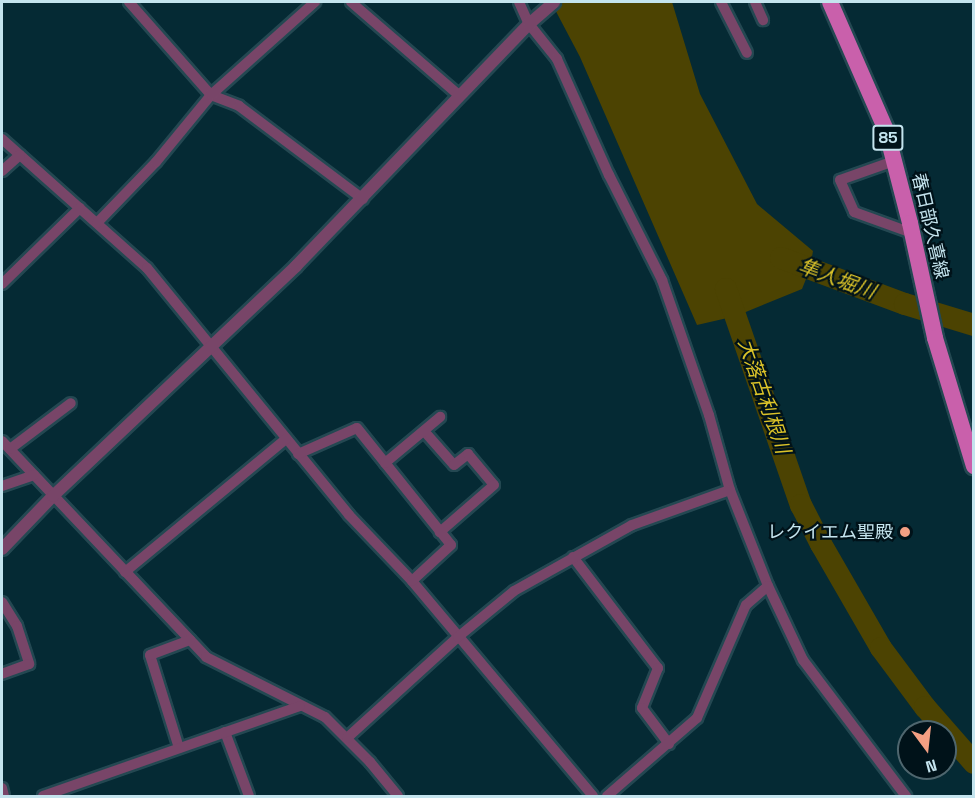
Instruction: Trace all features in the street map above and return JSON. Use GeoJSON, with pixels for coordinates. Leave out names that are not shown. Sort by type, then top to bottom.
{"type":"FeatureCollection","features":[{"type":"Feature","properties":{"kind":"main road","name":"春日部久喜線"},"geometry":{"type":"LineString","coordinates":[[830,2],[873,98],[894,161],[935,338],[974,466]]}},
{"type":"Feature","properties":{"kind":"street"},"geometry":{"type":"LineString","coordinates":[[129,2],[211,95],[239,106],[363,199]]}},
{"type":"Feature","properties":{"kind":"street"},"geometry":{"type":"LineString","coordinates":[[97,223],[156,162],[211,95],[315,2]]}},
{"type":"Feature","properties":{"kind":"street"},"geometry":{"type":"LineString","coordinates":[[519,2],[529,24],[557,59],[609,175],[662,280],[709,415],[730,490],[768,586],[803,660],[906,796]]}},
{"type":"Feature","properties":{"kind":"street"},"geometry":{"type":"LineString","coordinates":[[2,549],[53,496],[296,266],[529,24],[554,2]]}},
{"type":"Feature","properties":{"kind":"street"},"geometry":{"type":"LineString","coordinates":[[721,2],[747,53]]}},
{"type":"Feature","properties":{"kind":"street"},"geometry":{"type":"LineString","coordinates":[[755,2],[763,20]]}},
{"type":"Feature","properties":{"kind":"street"},"geometry":{"type":"LineString","coordinates":[[360,4],[459,96]]}},
{"type":"Feature","properties":{"kind":"street"},"geometry":{"type":"LineString","coordinates":[[2,139],[147,268],[349,515],[412,581],[593,796]]}},
{"type":"Feature","properties":{"kind":"street"},"geometry":{"type":"LineString","coordinates":[[2,171],[20,155]]}},
{"type":"Feature","properties":{"kind":"street"},"geometry":{"type":"LineString","coordinates":[[894,161],[840,180],[854,212],[912,233]]}},
{"type":"Feature","properties":{"kind":"street"},"geometry":{"type":"LineString","coordinates":[[2,284],[80,208]]}},
{"type":"Feature","properties":{"kind":"street"},"geometry":{"type":"LineString","coordinates":[[10,449],[70,403]]}},
{"type":"Feature","properties":{"kind":"street"},"geometry":{"type":"LineString","coordinates":[[385,463],[440,417]]}},
{"type":"Feature","properties":{"kind":"street"},"geometry":{"type":"LineString","coordinates":[[298,454],[357,428],[451,544],[412,581]]}},
{"type":"Feature","properties":{"kind":"street"},"geometry":{"type":"LineString","coordinates":[[424,431],[454,465],[468,454],[494,486],[441,532]]}},
{"type":"Feature","properties":{"kind":"street"},"geometry":{"type":"LineString","coordinates":[[125,572],[286,438]]}},
{"type":"Feature","properties":{"kind":"street"},"geometry":{"type":"LineString","coordinates":[[2,441],[206,657],[324,717],[347,738],[398,796]]}},
{"type":"Feature","properties":{"kind":"street"},"geometry":{"type":"LineString","coordinates":[[2,486],[34,475]]}},
{"type":"Feature","properties":{"kind":"street"},"geometry":{"type":"LineString","coordinates":[[347,738],[458,637],[514,591],[632,525],[730,490]]}},
{"type":"Feature","properties":{"kind":"street"},"geometry":{"type":"LineString","coordinates":[[573,557],[658,668],[642,708],[669,744]]}},
{"type":"Feature","properties":{"kind":"street"},"geometry":{"type":"LineString","coordinates":[[607,796],[697,718],[746,605],[768,586]]}},
{"type":"Feature","properties":{"kind":"street"},"geometry":{"type":"LineString","coordinates":[[2,602],[17,626],[29,664],[2,674]]}},
{"type":"Feature","properties":{"kind":"street"},"geometry":{"type":"LineString","coordinates":[[179,748],[150,655],[190,640]]}},
{"type":"Feature","properties":{"kind":"street"},"geometry":{"type":"LineString","coordinates":[[43,796],[300,706]]}},
{"type":"Feature","properties":{"kind":"street"},"geometry":{"type":"LineString","coordinates":[[225,732],[249,796]]}},
{"type":"Feature","properties":{"kind":"street"},"geometry":{"type":"LineString","coordinates":[[2,788],[4,796]]}},
{"type":"Feature","properties":{"kind":"shaded area"},"geometry":{"type":"Polygon","coordinates":[[[551,2],[672,2],[700,94],[757,204],[813,251],[810,269],[802,289],[736,316],[697,325],[580,57],[551,2]]]}},
{"type":"Feature","properties":{"kind":"waterway","name":"隼人堀川"},"geometry":{"type":"LineString","coordinates":[[781,258],[905,304],[974,325]]}},
{"type":"Feature","properties":{"kind":"waterway","name":"大落古利根川"},"geometry":{"type":"LineString","coordinates":[[726,289],[801,505],[821,544],[881,648],[925,707],[974,763]]}},
{"type":"Feature","properties":{"kind":"place","name":"レクイエム聖殿"},"geometry":{"type":"Point","coordinates":[905,532]}}]}
